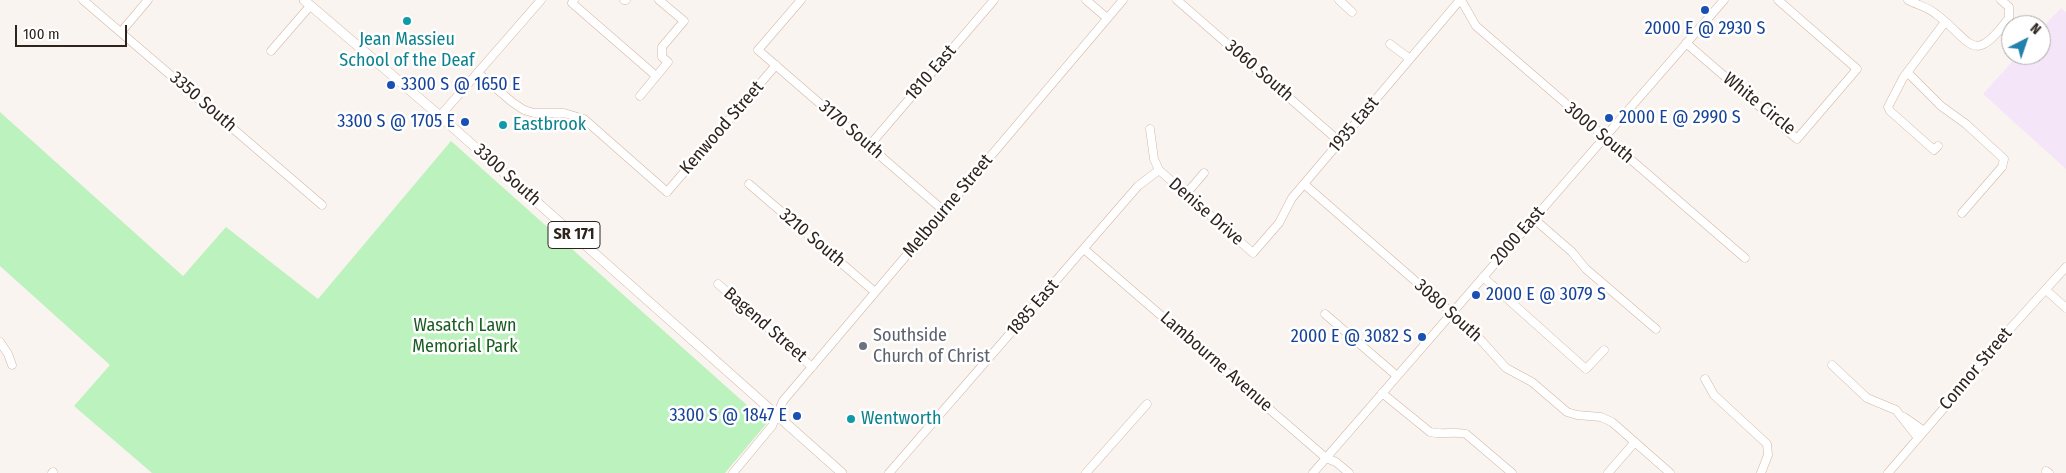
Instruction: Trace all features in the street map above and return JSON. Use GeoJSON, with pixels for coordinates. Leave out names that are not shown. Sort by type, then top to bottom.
{"type":"FeatureCollection","features":[{"type":"Feature","properties":{"kind":"main road","name":"3300 South"},"geometry":{"type":"LineString","coordinates":[[307,3],[440,116],[842,473]]}},
{"type":"Feature","properties":{"kind":"street","name":"3350 South"},"geometry":{"type":"LineString","coordinates":[[83,0],[322,204]]}},
{"type":"Feature","properties":{"kind":"street"},"geometry":{"type":"LineString","coordinates":[[121,32],[148,0]]}},
{"type":"Feature","properties":{"kind":"street"},"geometry":{"type":"LineString","coordinates":[[440,116],[541,0]]}},
{"type":"Feature","properties":{"kind":"street"},"geometry":{"type":"LineString","coordinates":[[574,0],[572,3],[656,76]]}},
{"type":"Feature","properties":{"kind":"street"},"geometry":{"type":"LineString","coordinates":[[640,96],[668,62],[662,58],[662,47],[684,21],[659,0]]}},
{"type":"Feature","properties":{"kind":"street","name":"3170 South"},"geometry":{"type":"LineString","coordinates":[[801,0],[758,50],[944,211]]}},
{"type":"Feature","properties":{"kind":"street","name":"1810 East"},"geometry":{"type":"LineString","coordinates":[[869,146],[994,0]]}},
{"type":"Feature","properties":{"kind":"street"},"geometry":{"type":"LineString","coordinates":[[1086,0],[1107,18]]}},
{"type":"Feature","properties":{"kind":"street","name":"Melbourne Street"},"geometry":{"type":"LineString","coordinates":[[733,473],[772,426],[782,401],[1123,0]]}},
{"type":"Feature","properties":{"kind":"street","name":"3060 South"},"geometry":{"type":"LineString","coordinates":[[1177,0],[1340,142]]}},
{"type":"Feature","properties":{"kind":"street"},"geometry":{"type":"LineString","coordinates":[[1339,0],[1352,12]]}},
{"type":"Feature","properties":{"kind":"street","name":"1935 East"},"geometry":{"type":"LineString","coordinates":[[1254,253],[1279,223],[1292,198],[1461,0]]}},
{"type":"Feature","properties":{"kind":"street","name":"3000 South"},"geometry":{"type":"LineString","coordinates":[[1461,0],[1476,26],[1745,258]]}},
{"type":"Feature","properties":{"kind":"street","name":"2000 East"},"geometry":{"type":"LineString","coordinates":[[1313,473],[1724,0]]}},
{"type":"Feature","properties":{"kind":"street","name":"White Circle"},"geometry":{"type":"LineString","coordinates":[[1686,43],[1797,139],[1857,69],[1778,0]]}},
{"type":"Feature","properties":{"kind":"street"},"geometry":{"type":"LineString","coordinates":[[1908,0],[1934,12],[1971,44],[1983,46],[2009,18],[2009,7],[2001,0]]}},
{"type":"Feature","properties":{"kind":"street"},"geometry":{"type":"LineString","coordinates":[[271,50],[307,3]]}},
{"type":"Feature","properties":{"kind":"street"},"geometry":{"type":"LineString","coordinates":[[1938,146],[1934,150],[1890,111],[1888,104],[1945,22]]}},
{"type":"Feature","properties":{"kind":"street"},"geometry":{"type":"LineString","coordinates":[[1390,44],[1410,59]]}},
{"type":"Feature","properties":{"kind":"street","name":"Kenwood Street"},"geometry":{"type":"LineString","coordinates":[[478,72],[524,110],[534,113],[564,113],[584,119],[668,192],[776,65]]}},
{"type":"Feature","properties":{"kind":"street"},"geometry":{"type":"LineString","coordinates":[[1908,73],[1941,106],[1966,124],[2004,159],[2002,167],[1962,213]]}},
{"type":"Feature","properties":{"kind":"street"},"geometry":{"type":"LineString","coordinates":[[1150,129],[1154,159],[1159,170]]}},
{"type":"Feature","properties":{"kind":"street","name":"Denise Drive"},"geometry":{"type":"LineString","coordinates":[[1159,170],[1254,253]]}},
{"type":"Feature","properties":{"kind":"street","name":"1885 East"},"geometry":{"type":"LineString","coordinates":[[889,473],[1138,186],[1159,170]]}},
{"type":"Feature","properties":{"kind":"street"},"geometry":{"type":"LineString","coordinates":[[1186,194],[1204,173]]}},
{"type":"Feature","properties":{"kind":"street","name":"3210 South"},"geometry":{"type":"LineString","coordinates":[[749,184],[875,292]]}},
{"type":"Feature","properties":{"kind":"street","name":"3080 South"},"geometry":{"type":"LineString","coordinates":[[1304,184],[1452,313],[1483,342],[1506,368],[1532,382],[1567,412],[1577,415],[1601,417],[1612,422],[1635,442]]}},
{"type":"Feature","properties":{"kind":"street"},"geometry":{"type":"LineString","coordinates":[[1534,218],[1572,252],[1586,269],[1656,330]]}},
{"type":"Feature","properties":{"kind":"street","name":"Lambourne Avenue"},"geometry":{"type":"LineString","coordinates":[[1084,249],[1326,458],[1336,462],[1349,473]]}},
{"type":"Feature","properties":{"kind":"street","name":"Connor Street"},"geometry":{"type":"LineString","coordinates":[[1888,473],[1994,350],[2008,331],[2066,267]]}},
{"type":"Feature","properties":{"kind":"street"},"geometry":{"type":"LineString","coordinates":[[1483,277],[1586,369],[1604,350]]}},
{"type":"Feature","properties":{"kind":"street","name":"Bagend Street"},"geometry":{"type":"LineString","coordinates":[[718,284],[812,367]]}},
{"type":"Feature","properties":{"kind":"street"},"geometry":{"type":"LineString","coordinates":[[2046,290],[2066,308]]}},
{"type":"Feature","properties":{"kind":"street"},"geometry":{"type":"LineString","coordinates":[[1325,314],[1397,376]]}},
{"type":"Feature","properties":{"kind":"street"},"geometry":{"type":"LineString","coordinates":[[0,342],[8,354],[12,365]]}},
{"type":"Feature","properties":{"kind":"street"},"geometry":{"type":"LineString","coordinates":[[1832,365],[1867,398],[1878,404],[1890,407],[1924,431]]}},
{"type":"Feature","properties":{"kind":"street"},"geometry":{"type":"LineString","coordinates":[[1704,379],[1714,395],[1767,444],[1768,455],[1761,473]]}},
{"type":"Feature","properties":{"kind":"street"},"geometry":{"type":"LineString","coordinates":[[1382,393],[1430,432],[1436,434],[1458,432],[1466,434],[1512,473]]}},
{"type":"Feature","properties":{"kind":"street"},"geometry":{"type":"LineString","coordinates":[[1086,473],[1147,404]]}},
{"type":"Feature","properties":{"kind":"street"},"geometry":{"type":"LineString","coordinates":[[1902,416],[1905,423],[1918,438]]}},
{"type":"Feature","properties":{"kind":"street"},"geometry":{"type":"LineString","coordinates":[[1608,473],[1635,442],[1670,473]]}},
{"type":"Feature","properties":{"kind":"shaded area"},"geometry":{"type":"Polygon","coordinates":[[[2061,8],[2066,12],[2066,169],[1983,94],[2009,65],[2051,65],[2051,18],[2061,8]]]}},
{"type":"Feature","properties":{"kind":"green space","name":"Wasatch Lawn Memorial Park"},"geometry":{"type":"Polygon","coordinates":[[[0,112],[183,276],[226,227],[318,299],[451,141],[767,423],[725,473],[152,473],[74,406],[110,365],[0,266],[0,112]]]}},
{"type":"Feature","properties":{"kind":"place","name":"2000 E @ 2930 S"},"geometry":{"type":"Point","coordinates":[1705,10]}},
{"type":"Feature","properties":{"kind":"place","name":"Jean Massieu School of the Deaf"},"geometry":{"type":"Point","coordinates":[407,21]}},
{"type":"Feature","properties":{"kind":"place","name":"3300 S @ 1650 E"},"geometry":{"type":"Point","coordinates":[391,85]}},
{"type":"Feature","properties":{"kind":"place","name":"2000 E @ 2990 S"},"geometry":{"type":"Point","coordinates":[1609,118]}},
{"type":"Feature","properties":{"kind":"place","name":"3300 S @ 1705 E"},"geometry":{"type":"Point","coordinates":[465,122]}},
{"type":"Feature","properties":{"kind":"place","name":"Eastbrook"},"geometry":{"type":"Point","coordinates":[503,125]}},
{"type":"Feature","properties":{"kind":"place","name":"2000 E @ 3079 S"},"geometry":{"type":"Point","coordinates":[1476,295]}},
{"type":"Feature","properties":{"kind":"place","name":"2000 E @ 3082 S"},"geometry":{"type":"Point","coordinates":[1422,337]}},
{"type":"Feature","properties":{"kind":"place","name":"Southside Church of Christ"},"geometry":{"type":"Point","coordinates":[863,346]}},
{"type":"Feature","properties":{"kind":"place","name":"3300 S @ 1847 E"},"geometry":{"type":"Point","coordinates":[797,416]}},
{"type":"Feature","properties":{"kind":"place","name":"Wentworth"},"geometry":{"type":"Point","coordinates":[851,419]}}]}
